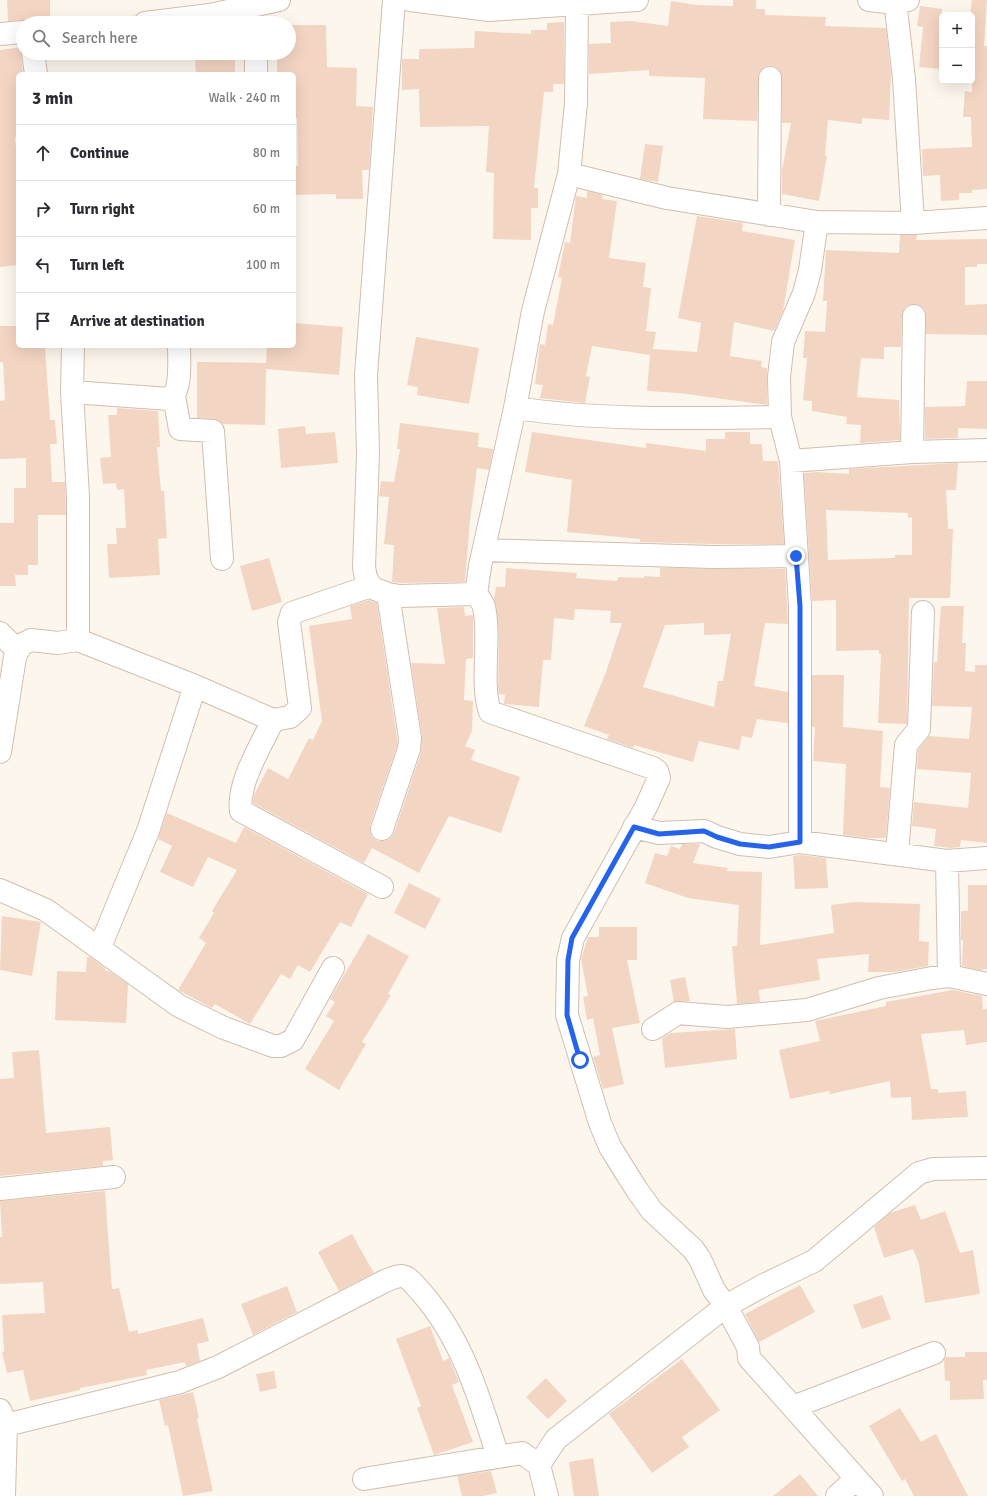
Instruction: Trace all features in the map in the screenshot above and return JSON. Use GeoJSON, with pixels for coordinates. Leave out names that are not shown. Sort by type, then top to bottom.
{"type":"FeatureCollection","features":[{"type":"Feature","properties":{"kind":"street"},"geometry":{"type":"LineString","coordinates":[[202,16],[248,9],[278,0]]}},
{"type":"Feature","properties":{"kind":"street"},"geometry":{"type":"LineString","coordinates":[[394,0],[366,375],[368,454],[363,558],[366,578],[380,590],[400,596],[476,594]]}},
{"type":"Feature","properties":{"kind":"street"},"geometry":{"type":"LineString","coordinates":[[410,0],[489,10],[637,0]]}},
{"type":"Feature","properties":{"kind":"street"},"geometry":{"type":"LineString","coordinates":[[869,0],[899,1],[913,223]]}},
{"type":"Feature","properties":{"kind":"street"},"geometry":{"type":"LineString","coordinates":[[577,5],[576,104],[569,174],[533,311],[515,408],[476,594],[484,606],[487,667],[486,701],[490,712],[657,771],[659,778],[646,806],[572,938],[568,960],[567,1015],[600,1123],[610,1147],[637,1190],[652,1211],[693,1249],[700,1259],[714,1290],[726,1306],[748,1347],[749,1358],[872,1496]]}},
{"type":"Feature","properties":{"kind":"street"},"geometry":{"type":"LineString","coordinates":[[0,34],[16,33]]}},
{"type":"Feature","properties":{"kind":"street"},"geometry":{"type":"LineString","coordinates":[[34,60],[36,72]]}},
{"type":"Feature","properties":{"kind":"street"},"geometry":{"type":"LineString","coordinates":[[256,60],[256,72]]}},
{"type":"Feature","properties":{"kind":"street"},"geometry":{"type":"LineString","coordinates":[[769,215],[770,78]]}},
{"type":"Feature","properties":{"kind":"street"},"geometry":{"type":"LineString","coordinates":[[569,174],[667,198],[817,222],[913,223],[987,218]]}},
{"type":"Feature","properties":{"kind":"street"},"geometry":{"type":"LineString","coordinates":[[800,842],[800,606],[791,461],[780,417],[780,377],[783,342],[804,293],[810,270],[817,222]]}},
{"type":"Feature","properties":{"kind":"street"},"geometry":{"type":"LineString","coordinates":[[912,452],[914,316]]}},
{"type":"Feature","properties":{"kind":"street"},"geometry":{"type":"LineString","coordinates":[[73,348],[72,392],[78,497],[78,640]]}},
{"type":"Feature","properties":{"kind":"street"},"geometry":{"type":"LineString","coordinates":[[179,348],[177,389],[174,396],[180,429],[213,431],[222,559]]}},
{"type":"Feature","properties":{"kind":"street"},"geometry":{"type":"LineString","coordinates":[[72,392],[166,400],[174,396]]}},
{"type":"Feature","properties":{"kind":"street"},"geometry":{"type":"LineString","coordinates":[[515,408],[556,414],[641,419],[780,417]]}},
{"type":"Feature","properties":{"kind":"street"},"geometry":{"type":"LineString","coordinates":[[791,461],[912,452],[987,450]]}},
{"type":"Feature","properties":{"kind":"street"},"geometry":{"type":"LineString","coordinates":[[485,550],[706,557],[796,556]]}},
{"type":"Feature","properties":{"kind":"street"},"geometry":{"type":"LineString","coordinates":[[0,752],[17,650],[27,641],[31,640],[58,643],[78,640],[195,686],[273,720],[290,717],[300,708],[289,622],[292,613],[380,590]]}},
{"type":"Feature","properties":{"kind":"street"},"geometry":{"type":"LineString","coordinates":[[380,590],[410,738],[409,749],[382,829]]}},
{"type":"Feature","properties":{"kind":"street"},"geometry":{"type":"LineString","coordinates":[[897,854],[906,746],[919,729],[923,612]]}},
{"type":"Feature","properties":{"kind":"street"},"geometry":{"type":"LineString","coordinates":[[0,632],[17,650]]}},
{"type":"Feature","properties":{"kind":"street"},"geometry":{"type":"LineString","coordinates":[[100,947],[148,832],[195,686]]}},
{"type":"Feature","properties":{"kind":"street"},"geometry":{"type":"LineString","coordinates":[[273,720],[242,788],[240,801],[241,811],[382,887]]}},
{"type":"Feature","properties":{"kind":"street"},"geometry":{"type":"LineString","coordinates":[[634,827],[659,834],[704,831],[717,837],[740,844],[769,847],[800,842],[947,861],[987,858]]}},
{"type":"Feature","properties":{"kind":"street"},"geometry":{"type":"LineString","coordinates":[[947,861],[949,976]]}},
{"type":"Feature","properties":{"kind":"street"},"geometry":{"type":"LineString","coordinates":[[0,890],[46,910],[100,947],[179,1006],[224,1028],[273,1046],[281,1046],[293,1040],[333,968]]}},
{"type":"Feature","properties":{"kind":"street"},"geometry":{"type":"LineString","coordinates":[[653,1029],[678,1013],[727,1017],[807,1010],[880,988],[912,981],[949,976],[987,984]]}},
{"type":"Feature","properties":{"kind":"street"},"geometry":{"type":"LineString","coordinates":[[539,1465],[556,1439],[726,1306],[764,1285],[814,1261],[919,1173],[933,1169],[987,1168]]}},
{"type":"Feature","properties":{"kind":"street"},"geometry":{"type":"LineString","coordinates":[[0,1189],[114,1177]]}},
{"type":"Feature","properties":{"kind":"street"},"geometry":{"type":"LineString","coordinates":[[4,1496],[3,1418],[180,1382],[218,1367],[385,1281],[401,1276],[409,1279],[433,1306],[444,1323],[472,1375],[498,1457]]}},
{"type":"Feature","properties":{"kind":"street"},"geometry":{"type":"LineString","coordinates":[[793,1408],[934,1353]]}},
{"type":"Feature","properties":{"kind":"street"},"geometry":{"type":"LineString","coordinates":[[364,1479],[522,1453],[539,1465],[547,1496]]}},
{"type":"Feature","properties":{"kind":"street"},"geometry":{"type":"LineString","coordinates":[[837,1496],[856,1479]]}},
{"type":"Feature","properties":{"kind":"building"},"geometry":{"type":"Polygon","coordinates":[[[7,0],[50,0],[50,16],[16,16],[16,21],[8,21],[7,0]]]}},
{"type":"Feature","properties":{"kind":"building"},"geometry":{"type":"Polygon","coordinates":[[[733,0],[756,0],[756,9],[765,9],[765,15],[826,17],[825,26],[886,28],[891,75],[889,120],[862,118],[862,124],[828,120],[825,156],[827,156],[819,201],[782,194],[782,170],[791,123],[782,123],[782,78],[781,72],[776,67],[764,67],[759,72],[757,121],[703,119],[705,78],[649,76],[649,70],[589,74],[589,44],[611,43],[610,22],[631,21],[668,26],[671,1],[696,5],[733,6],[733,0]]]}},
{"type":"Feature","properties":{"kind":"building"},"geometry":{"type":"Polygon","coordinates":[[[972,0],[987,0],[984,46],[987,46],[987,189],[972,190],[972,193],[959,193],[959,200],[941,201],[940,175],[923,176],[922,149],[972,147],[971,117],[963,117],[965,91],[972,92],[972,84],[975,84],[975,12],[970,12],[972,0]]]}},
{"type":"Feature","properties":{"kind":"building"},"geometry":{"type":"Polygon","coordinates":[[[920,6],[942,9],[942,12],[939,12],[939,69],[919,67],[923,27],[917,26],[920,6]]]}},
{"type":"Feature","properties":{"kind":"building"},"geometry":{"type":"Polygon","coordinates":[[[564,22],[564,84],[553,84],[553,92],[544,92],[534,188],[538,188],[538,208],[531,208],[531,240],[493,239],[494,173],[486,172],[489,126],[420,127],[419,89],[402,90],[402,59],[419,59],[419,49],[474,48],[475,31],[531,34],[531,30],[547,30],[547,23],[564,22]]]}},
{"type":"Feature","properties":{"kind":"building"},"geometry":{"type":"Polygon","coordinates":[[[296,25],[326,25],[327,67],[357,68],[356,106],[373,107],[369,170],[362,170],[363,199],[336,199],[336,194],[296,195],[296,166],[298,166],[296,72],[277,72],[277,60],[296,60],[296,25]]]}},
{"type":"Feature","properties":{"kind":"building"},"geometry":{"type":"Polygon","coordinates":[[[16,48],[16,60],[22,60],[23,72],[16,72],[16,265],[0,267],[0,50],[16,48]]]}},
{"type":"Feature","properties":{"kind":"building"},"geometry":{"type":"Polygon","coordinates":[[[195,60],[235,60],[235,72],[196,72],[195,60]]]}},
{"type":"Feature","properties":{"kind":"building"},"geometry":{"type":"Polygon","coordinates":[[[645,144],[663,146],[658,182],[640,179],[645,144]]]}},
{"type":"Feature","properties":{"kind":"building"},"geometry":{"type":"Polygon","coordinates":[[[587,191],[603,195],[602,199],[617,201],[609,258],[646,263],[643,287],[651,288],[646,331],[656,332],[653,349],[697,352],[701,323],[678,318],[697,216],[743,223],[742,231],[795,240],[783,311],[774,331],[734,322],[730,356],[762,361],[761,367],[767,368],[767,405],[679,393],[647,391],[650,355],[592,346],[586,376],[590,377],[585,403],[540,398],[543,385],[535,384],[540,344],[545,345],[548,324],[553,325],[562,278],[558,277],[565,242],[570,243],[576,196],[587,198],[587,191]]]}},
{"type":"Feature","properties":{"kind":"building"},"geometry":{"type":"Polygon","coordinates":[[[900,235],[917,235],[916,240],[987,239],[987,264],[977,264],[977,267],[965,267],[965,305],[987,304],[987,335],[926,334],[925,310],[921,306],[915,304],[908,305],[904,309],[902,315],[901,347],[884,347],[884,359],[861,358],[857,397],[899,400],[900,440],[860,443],[861,425],[846,424],[847,417],[812,411],[812,401],[803,400],[807,358],[803,358],[805,331],[825,332],[827,301],[823,301],[826,250],[899,253],[900,235]]]}},
{"type":"Feature","properties":{"kind":"building"},"geometry":{"type":"Polygon","coordinates":[[[296,323],[343,327],[339,375],[266,369],[265,425],[223,424],[214,419],[197,418],[197,362],[266,363],[267,348],[296,348],[296,323]]]}},
{"type":"Feature","properties":{"kind":"building"},"geometry":{"type":"Polygon","coordinates":[[[0,326],[16,326],[16,348],[45,348],[50,420],[55,420],[57,444],[50,444],[52,482],[65,482],[66,515],[38,515],[38,565],[28,565],[28,575],[15,575],[16,586],[0,586],[0,523],[14,523],[14,488],[26,488],[26,458],[0,459],[0,401],[5,400],[3,362],[0,362],[0,326]]]}},
{"type":"Feature","properties":{"kind":"building"},"geometry":{"type":"Polygon","coordinates":[[[416,337],[479,348],[469,404],[417,395],[418,387],[407,385],[416,337]]]}},
{"type":"Feature","properties":{"kind":"building"},"geometry":{"type":"Polygon","coordinates":[[[967,381],[987,381],[987,429],[958,428],[958,438],[925,439],[925,407],[965,406],[967,381]]]}},
{"type":"Feature","properties":{"kind":"building"},"geometry":{"type":"Polygon","coordinates":[[[117,408],[158,411],[160,447],[157,447],[161,491],[164,491],[167,538],[158,539],[160,575],[109,578],[107,544],[117,544],[116,528],[126,528],[124,489],[117,490],[116,483],[103,484],[100,458],[111,457],[108,415],[117,415],[117,408]]]}},
{"type":"Feature","properties":{"kind":"building"},"geometry":{"type":"Polygon","coordinates":[[[400,423],[479,433],[478,447],[493,449],[489,470],[477,468],[470,520],[465,582],[392,582],[394,545],[384,544],[389,497],[379,496],[381,481],[394,482],[400,449],[397,449],[400,423]]]}},
{"type":"Feature","properties":{"kind":"building"},"geometry":{"type":"Polygon","coordinates":[[[305,426],[306,434],[335,432],[338,463],[281,468],[278,429],[305,426]]]}},
{"type":"Feature","properties":{"kind":"building"},"geometry":{"type":"Polygon","coordinates":[[[532,432],[646,448],[646,443],[706,451],[706,439],[725,439],[725,432],[750,432],[750,444],[762,444],[763,461],[778,461],[784,544],[640,542],[640,539],[567,532],[572,480],[525,472],[532,432]]]}},
{"type":"Feature","properties":{"kind":"building"},"geometry":{"type":"Polygon","coordinates":[[[958,463],[956,490],[946,490],[948,529],[953,529],[950,598],[909,598],[907,724],[878,723],[881,654],[879,654],[879,650],[836,651],[836,600],[812,601],[804,473],[817,472],[849,474],[849,469],[958,463]],[[826,510],[828,560],[895,558],[895,555],[912,555],[912,517],[908,518],[908,513],[826,510]]]}},
{"type":"Feature","properties":{"kind":"building"},"geometry":{"type":"Polygon","coordinates":[[[269,558],[282,602],[252,611],[240,566],[269,558]]]}},
{"type":"Feature","properties":{"kind":"building"},"geometry":{"type":"Polygon","coordinates":[[[506,568],[577,573],[576,578],[617,581],[618,577],[660,577],[660,568],[785,569],[788,624],[765,623],[754,686],[788,692],[788,723],[757,719],[752,738],[742,736],[739,750],[699,741],[693,762],[634,745],[633,748],[607,739],[609,735],[584,726],[606,672],[622,623],[610,623],[611,611],[575,609],[574,620],[554,618],[551,660],[543,660],[539,707],[504,704],[505,695],[499,694],[498,687],[499,632],[494,599],[496,587],[505,587],[506,568]],[[704,623],[665,625],[643,687],[714,707],[718,681],[723,681],[731,634],[704,635],[704,623]]]}},
{"type":"Feature","properties":{"kind":"building"},"geometry":{"type":"Polygon","coordinates":[[[369,600],[377,603],[397,738],[397,746],[370,825],[372,837],[378,841],[384,841],[390,839],[394,833],[421,753],[422,736],[411,663],[445,664],[437,608],[464,607],[465,616],[473,615],[473,658],[466,659],[464,700],[473,701],[472,731],[465,746],[475,750],[471,760],[520,777],[501,833],[449,816],[419,873],[372,848],[364,863],[253,803],[254,795],[268,768],[288,779],[309,738],[313,740],[322,721],[309,626],[352,619],[350,606],[369,600]]]}},
{"type":"Feature","properties":{"kind":"building"},"geometry":{"type":"Polygon","coordinates":[[[941,606],[964,606],[962,643],[966,643],[965,671],[975,672],[975,665],[987,665],[987,843],[961,840],[960,847],[950,848],[934,846],[936,829],[912,826],[914,802],[968,808],[971,773],[917,769],[918,750],[929,736],[969,739],[972,707],[932,706],[934,662],[937,662],[941,606]]]}},
{"type":"Feature","properties":{"kind":"building"},"geometry":{"type":"Polygon","coordinates":[[[812,675],[844,675],[843,727],[883,731],[880,787],[890,788],[886,838],[866,838],[843,835],[846,764],[813,761],[815,727],[812,727],[812,675]]]}},
{"type":"Feature","properties":{"kind":"building"},"geometry":{"type":"Polygon","coordinates":[[[167,813],[236,843],[244,827],[368,894],[351,927],[340,922],[310,972],[298,965],[290,979],[281,974],[250,1024],[215,1004],[212,1008],[178,990],[206,943],[199,938],[214,913],[212,911],[237,870],[208,857],[193,887],[160,872],[172,846],[158,839],[167,813]]]}},
{"type":"Feature","properties":{"kind":"building"},"geometry":{"type":"Polygon","coordinates":[[[682,844],[700,844],[693,863],[728,868],[727,871],[762,872],[760,945],[834,933],[831,905],[855,902],[920,904],[919,941],[929,942],[928,966],[894,972],[868,972],[869,954],[817,959],[820,980],[759,990],[760,1002],[737,1004],[732,946],[737,946],[739,905],[688,898],[645,883],[655,853],[667,856],[671,846],[680,849],[682,844]]]}},
{"type":"Feature","properties":{"kind":"building"},"geometry":{"type":"Polygon","coordinates":[[[800,855],[826,858],[828,888],[795,889],[793,856],[800,855]]]}},
{"type":"Feature","properties":{"kind":"building"},"geometry":{"type":"Polygon","coordinates":[[[409,883],[441,899],[425,929],[394,913],[409,883]]]}},
{"type":"Feature","properties":{"kind":"building"},"geometry":{"type":"Polygon","coordinates":[[[968,885],[987,885],[987,969],[979,970],[962,966],[963,940],[961,940],[961,911],[968,911],[968,885]]]}},
{"type":"Feature","properties":{"kind":"building"},"geometry":{"type":"Polygon","coordinates":[[[2,916],[41,922],[32,976],[0,970],[2,916]]]}},
{"type":"Feature","properties":{"kind":"building"},"geometry":{"type":"Polygon","coordinates":[[[599,927],[637,927],[637,960],[627,960],[640,1023],[612,1028],[624,1084],[603,1089],[593,1057],[600,1055],[593,1018],[587,1020],[583,997],[588,996],[581,959],[588,937],[599,937],[599,927]]]}},
{"type":"Feature","properties":{"kind":"building"},"geometry":{"type":"Polygon","coordinates":[[[368,934],[409,956],[388,994],[391,995],[362,1042],[366,1044],[339,1090],[305,1069],[334,1021],[326,1016],[335,1002],[330,999],[368,934]]]}},
{"type":"Feature","properties":{"kind":"building"},"geometry":{"type":"Polygon","coordinates":[[[87,957],[90,957],[105,968],[105,971],[109,971],[128,984],[126,1023],[55,1020],[57,971],[86,972],[87,957]]]}},
{"type":"Feature","properties":{"kind":"building"},"geometry":{"type":"Polygon","coordinates":[[[685,977],[690,1001],[674,1002],[670,980],[685,977]]]}},
{"type":"Feature","properties":{"kind":"building"},"geometry":{"type":"Polygon","coordinates":[[[953,990],[982,996],[983,1009],[987,1009],[987,1042],[966,1045],[964,1030],[921,1034],[931,1089],[938,1089],[938,1093],[966,1091],[968,1117],[912,1120],[911,1097],[891,1098],[890,1081],[830,1094],[829,1091],[790,1099],[779,1050],[820,1041],[815,1021],[886,1006],[886,1002],[953,990]]]}},
{"type":"Feature","properties":{"kind":"building"},"geometry":{"type":"Polygon","coordinates":[[[735,1029],[737,1059],[665,1068],[662,1038],[671,1033],[735,1029]]]}},
{"type":"Feature","properties":{"kind":"building"},"geometry":{"type":"Polygon","coordinates":[[[39,1050],[46,1133],[110,1127],[113,1160],[103,1161],[103,1166],[0,1176],[0,1079],[14,1078],[12,1052],[39,1050]]]}},
{"type":"Feature","properties":{"kind":"building"},"geometry":{"type":"Polygon","coordinates":[[[105,1191],[112,1289],[119,1288],[129,1332],[138,1330],[138,1334],[203,1318],[209,1341],[197,1344],[200,1361],[186,1366],[185,1362],[146,1370],[147,1375],[80,1388],[80,1390],[30,1401],[23,1370],[7,1373],[2,1352],[4,1351],[2,1315],[45,1313],[43,1282],[0,1284],[0,1237],[2,1237],[0,1201],[105,1191]]]}},
{"type":"Feature","properties":{"kind":"building"},"geometry":{"type":"Polygon","coordinates":[[[915,1205],[921,1220],[945,1211],[960,1253],[973,1250],[980,1294],[925,1303],[919,1264],[913,1249],[884,1258],[874,1227],[890,1213],[915,1205]]]}},
{"type":"Feature","properties":{"kind":"building"},"geometry":{"type":"Polygon","coordinates":[[[352,1234],[374,1273],[339,1291],[318,1252],[352,1234]]]}},
{"type":"Feature","properties":{"kind":"building"},"geometry":{"type":"Polygon","coordinates":[[[800,1285],[815,1312],[759,1342],[745,1314],[800,1285]]]}},
{"type":"Feature","properties":{"kind":"building"},"geometry":{"type":"Polygon","coordinates":[[[287,1286],[297,1312],[253,1335],[241,1304],[287,1286]]]}},
{"type":"Feature","properties":{"kind":"building"},"geometry":{"type":"Polygon","coordinates":[[[882,1295],[891,1319],[862,1329],[853,1305],[882,1295]]]}},
{"type":"Feature","properties":{"kind":"building"},"geometry":{"type":"Polygon","coordinates":[[[430,1326],[443,1361],[449,1358],[459,1382],[452,1385],[473,1442],[434,1455],[417,1408],[421,1406],[396,1339],[430,1326]]]}},
{"type":"Feature","properties":{"kind":"building"},"geometry":{"type":"Polygon","coordinates":[[[965,1352],[987,1352],[987,1380],[983,1380],[984,1399],[950,1400],[950,1381],[945,1381],[944,1360],[946,1357],[965,1357],[965,1352]]]}},
{"type":"Feature","properties":{"kind":"building"},"geometry":{"type":"Polygon","coordinates":[[[682,1359],[720,1410],[682,1437],[689,1447],[652,1473],[609,1414],[682,1359]]]}},
{"type":"Feature","properties":{"kind":"building"},"geometry":{"type":"Polygon","coordinates":[[[274,1371],[277,1388],[260,1392],[256,1374],[274,1371]]]}},
{"type":"Feature","properties":{"kind":"building"},"geometry":{"type":"Polygon","coordinates":[[[546,1378],[567,1401],[548,1419],[526,1397],[546,1378]]]}},
{"type":"Feature","properties":{"kind":"building"},"geometry":{"type":"Polygon","coordinates":[[[193,1392],[199,1418],[197,1419],[213,1491],[183,1496],[168,1425],[165,1426],[159,1400],[193,1392]]]}},
{"type":"Feature","properties":{"kind":"building"},"geometry":{"type":"Polygon","coordinates":[[[900,1408],[921,1442],[936,1434],[968,1496],[914,1496],[905,1479],[902,1481],[869,1426],[900,1408]]]}},
{"type":"Feature","properties":{"kind":"building"},"geometry":{"type":"Polygon","coordinates":[[[593,1458],[599,1496],[574,1496],[569,1462],[593,1458]]]}},
{"type":"Feature","properties":{"kind":"building"},"geometry":{"type":"Polygon","coordinates":[[[491,1471],[497,1493],[483,1496],[462,1496],[457,1476],[491,1471]]]}},
{"type":"Feature","properties":{"kind":"building"},"geometry":{"type":"Polygon","coordinates":[[[800,1474],[818,1496],[773,1496],[800,1474]]]}},
{"type":"Feature","properties":{"kind":"route"},"geometry":{"type":"LineString","coordinates":[[580,1060],[567,1015],[568,960],[572,938],[602,887],[634,827],[659,834],[704,831],[717,837],[740,844],[769,847],[800,842],[800,606],[796,556]]}}]}
